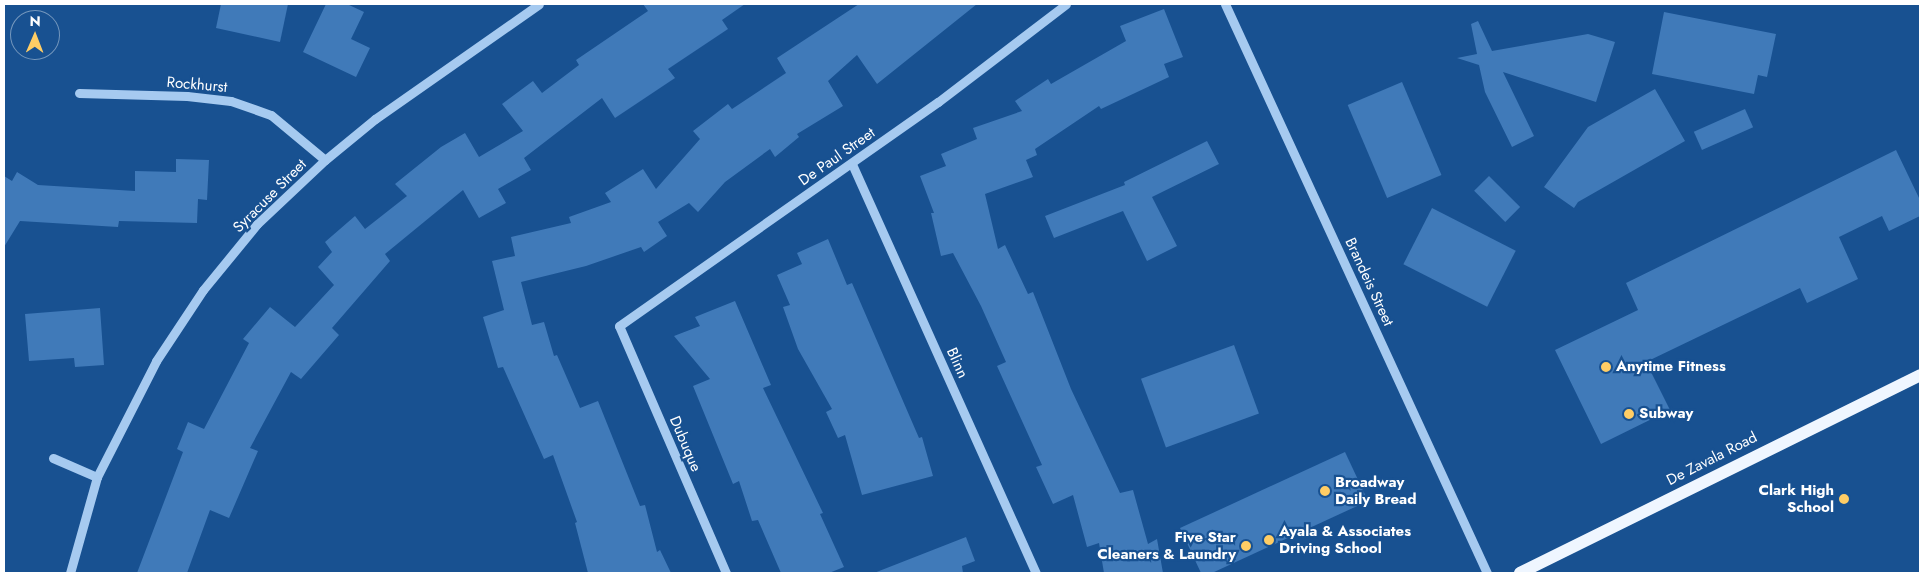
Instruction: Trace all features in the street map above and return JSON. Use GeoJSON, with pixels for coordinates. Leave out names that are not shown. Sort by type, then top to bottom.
{"type":"FeatureCollection","features":[{"type":"Feature","properties":{"kind":"main road","name":"De Zavala Road"},"geometry":{"type":"LineString","coordinates":[[1520,573],[1920,375]]}},
{"type":"Feature","properties":{"kind":"street","name":"Syracuse Street"},"geometry":{"type":"LineString","coordinates":[[70,573],[97,477],[156,361],[203,290],[257,224],[325,160],[375,119],[539,4]]}},
{"type":"Feature","properties":{"kind":"street","name":"De Paul Street"},"geometry":{"type":"LineString","coordinates":[[619,326],[852,164],[1066,4]]}},
{"type":"Feature","properties":{"kind":"street","name":"Brandeis Street"},"geometry":{"type":"LineString","coordinates":[[1225,4],[1486,573]]}},
{"type":"Feature","properties":{"kind":"street","name":"Rockhurst"},"geometry":{"type":"LineString","coordinates":[[79,94],[186,96],[231,100],[271,115],[325,160]]}},
{"type":"Feature","properties":{"kind":"street","name":"Blinn"},"geometry":{"type":"LineString","coordinates":[[852,164],[1036,573]]}},
{"type":"Feature","properties":{"kind":"street","name":"Dubuque"},"geometry":{"type":"LineString","coordinates":[[619,326],[726,573]]}},
{"type":"Feature","properties":{"kind":"street"},"geometry":{"type":"LineString","coordinates":[[53,458],[97,477]]}},
{"type":"Feature","properties":{"kind":"building"},"geometry":{"type":"Polygon","coordinates":[[[221,4],[288,4],[280,42],[216,28],[221,4]]]}},
{"type":"Feature","properties":{"kind":"building"},"geometry":{"type":"Polygon","coordinates":[[[326,4],[347,4],[364,12],[351,39],[370,48],[356,77],[303,52],[326,4]]]}},
{"type":"Feature","properties":{"kind":"building"},"geometry":{"type":"Polygon","coordinates":[[[643,4],[745,4],[722,20],[728,29],[668,69],[675,78],[615,118],[602,98],[524,158],[531,170],[498,189],[506,203],[479,218],[463,190],[385,254],[390,261],[332,328],[339,335],[301,379],[291,372],[250,448],[258,451],[229,518],[210,510],[187,573],[137,573],[183,452],[177,449],[188,422],[204,429],[249,343],[243,339],[270,307],[295,327],[334,285],[318,267],[332,252],[325,242],[355,216],[365,229],[407,196],[395,184],[441,147],[465,133],[479,157],[523,131],[502,104],[533,81],[542,93],[579,65],[576,60],[648,11],[643,4]]]}},
{"type":"Feature","properties":{"kind":"building"},"geometry":{"type":"Polygon","coordinates":[[[859,4],[977,4],[877,84],[857,55],[828,81],[843,106],[797,134],[799,137],[775,157],[770,149],[725,182],[698,212],[689,203],[658,222],[667,236],[644,252],[641,247],[586,266],[521,282],[532,325],[544,322],[554,356],[557,355],[580,408],[598,401],[640,506],[645,505],[657,552],[660,550],[671,573],[588,573],[575,523],[577,522],[553,455],[544,459],[503,367],[498,368],[483,317],[504,310],[492,261],[515,256],[511,237],[571,223],[569,217],[611,202],[605,193],[643,169],[656,189],[700,139],[693,131],[728,104],[732,109],[786,73],[777,58],[859,4]]]}},
{"type":"Feature","properties":{"kind":"building"},"geometry":{"type":"Polygon","coordinates":[[[1164,9],[1183,57],[1164,64],[1169,77],[1101,109],[1099,106],[1035,149],[1037,155],[1026,160],[1033,177],[985,194],[998,249],[1005,245],[1028,294],[1033,292],[1071,389],[1120,493],[1133,490],[1148,544],[1157,539],[1163,573],[1104,573],[1099,543],[1087,547],[1073,495],[1053,504],[1036,467],[1042,465],[997,366],[1006,362],[981,306],[953,253],[941,256],[931,213],[934,213],[920,176],[946,166],[941,154],[977,139],[973,128],[1022,111],[1015,101],[1048,79],[1051,84],[1126,41],[1120,26],[1164,9]]]}},
{"type":"Feature","properties":{"kind":"building"},"geometry":{"type":"Polygon","coordinates":[[[1664,12],[1776,34],[1767,77],[1758,75],[1754,94],[1652,74],[1664,12]]]}},
{"type":"Feature","properties":{"kind":"building"},"geometry":{"type":"Polygon","coordinates":[[[1478,21],[1492,51],[1588,34],[1615,42],[1596,102],[1503,72],[1534,136],[1512,147],[1485,92],[1479,65],[1457,58],[1477,54],[1471,24],[1478,21]]]}},
{"type":"Feature","properties":{"kind":"building"},"geometry":{"type":"Polygon","coordinates":[[[1402,82],[1441,175],[1387,198],[1348,105],[1402,82]]]}},
{"type":"Feature","properties":{"kind":"building"},"geometry":{"type":"Polygon","coordinates":[[[1655,89],[1685,141],[1578,202],[1574,208],[1544,187],[1588,127],[1655,89]]]}},
{"type":"Feature","properties":{"kind":"building"},"geometry":{"type":"Polygon","coordinates":[[[1745,109],[1753,127],[1702,150],[1694,132],[1745,109]]]}},
{"type":"Feature","properties":{"kind":"building"},"geometry":{"type":"Polygon","coordinates":[[[1207,141],[1219,164],[1152,197],[1177,246],[1147,261],[1123,211],[1054,238],[1045,216],[1125,185],[1124,182],[1207,141]]]}},
{"type":"Feature","properties":{"kind":"building"},"geometry":{"type":"Polygon","coordinates":[[[1896,150],[1920,200],[1920,216],[1889,231],[1882,216],[1839,237],[1858,279],[1807,303],[1800,288],[1646,362],[1670,410],[1601,444],[1555,350],[1638,310],[1626,283],[1896,150]]]}},
{"type":"Feature","properties":{"kind":"building"},"geometry":{"type":"Polygon","coordinates":[[[176,159],[209,160],[207,200],[198,199],[197,223],[119,221],[118,227],[20,221],[4,247],[4,176],[12,181],[17,172],[38,185],[135,191],[135,171],[176,172],[176,159]]]}},
{"type":"Feature","properties":{"kind":"building"},"geometry":{"type":"Polygon","coordinates":[[[1489,176],[1520,207],[1505,222],[1474,191],[1489,176]]]}},
{"type":"Feature","properties":{"kind":"building"},"geometry":{"type":"Polygon","coordinates":[[[1432,208],[1516,251],[1487,307],[1403,264],[1432,208]]]}},
{"type":"Feature","properties":{"kind":"building"},"geometry":{"type":"Polygon","coordinates":[[[828,239],[847,285],[852,283],[919,438],[922,437],[933,476],[862,495],[845,435],[838,438],[826,412],[832,409],[798,349],[783,307],[790,305],[777,275],[802,264],[797,253],[828,239]]]}},
{"type":"Feature","properties":{"kind":"building"},"geometry":{"type":"Polygon","coordinates":[[[735,301],[771,385],[763,388],[823,513],[820,514],[844,567],[829,573],[781,573],[758,520],[752,521],[739,481],[733,484],[693,386],[710,379],[674,336],[700,326],[695,317],[735,301]]]}},
{"type":"Feature","properties":{"kind":"building"},"geometry":{"type":"Polygon","coordinates":[[[100,308],[104,365],[75,367],[74,358],[29,361],[25,314],[100,308]]]}},
{"type":"Feature","properties":{"kind":"building"},"geometry":{"type":"Polygon","coordinates":[[[1234,345],[1259,414],[1166,447],[1141,379],[1234,345]]]}},
{"type":"Feature","properties":{"kind":"building"},"geometry":{"type":"Polygon","coordinates":[[[1345,452],[1368,501],[1212,573],[1201,573],[1180,528],[1345,452]]]}},
{"type":"Feature","properties":{"kind":"building"},"geometry":{"type":"Polygon","coordinates":[[[966,537],[975,561],[962,566],[963,573],[874,573],[966,537]]]}},
{"type":"Feature","properties":{"kind":"place","name":"Anytime Fitness"},"geometry":{"type":"Point","coordinates":[1606,367]}},
{"type":"Feature","properties":{"kind":"place","name":"Subway"},"geometry":{"type":"Point","coordinates":[1629,414]}},
{"type":"Feature","properties":{"kind":"place","name":"Broadway Daily Bread"},"geometry":{"type":"Point","coordinates":[1325,491]}},
{"type":"Feature","properties":{"kind":"place","name":"Clark High School"},"geometry":{"type":"Point","coordinates":[1844,499]}},
{"type":"Feature","properties":{"kind":"place","name":"Ayala & Associates Driving School"},"geometry":{"type":"Point","coordinates":[1269,540]}},
{"type":"Feature","properties":{"kind":"place","name":"Five Star Cleaners & Laundry"},"geometry":{"type":"Point","coordinates":[1246,546]}}]}
